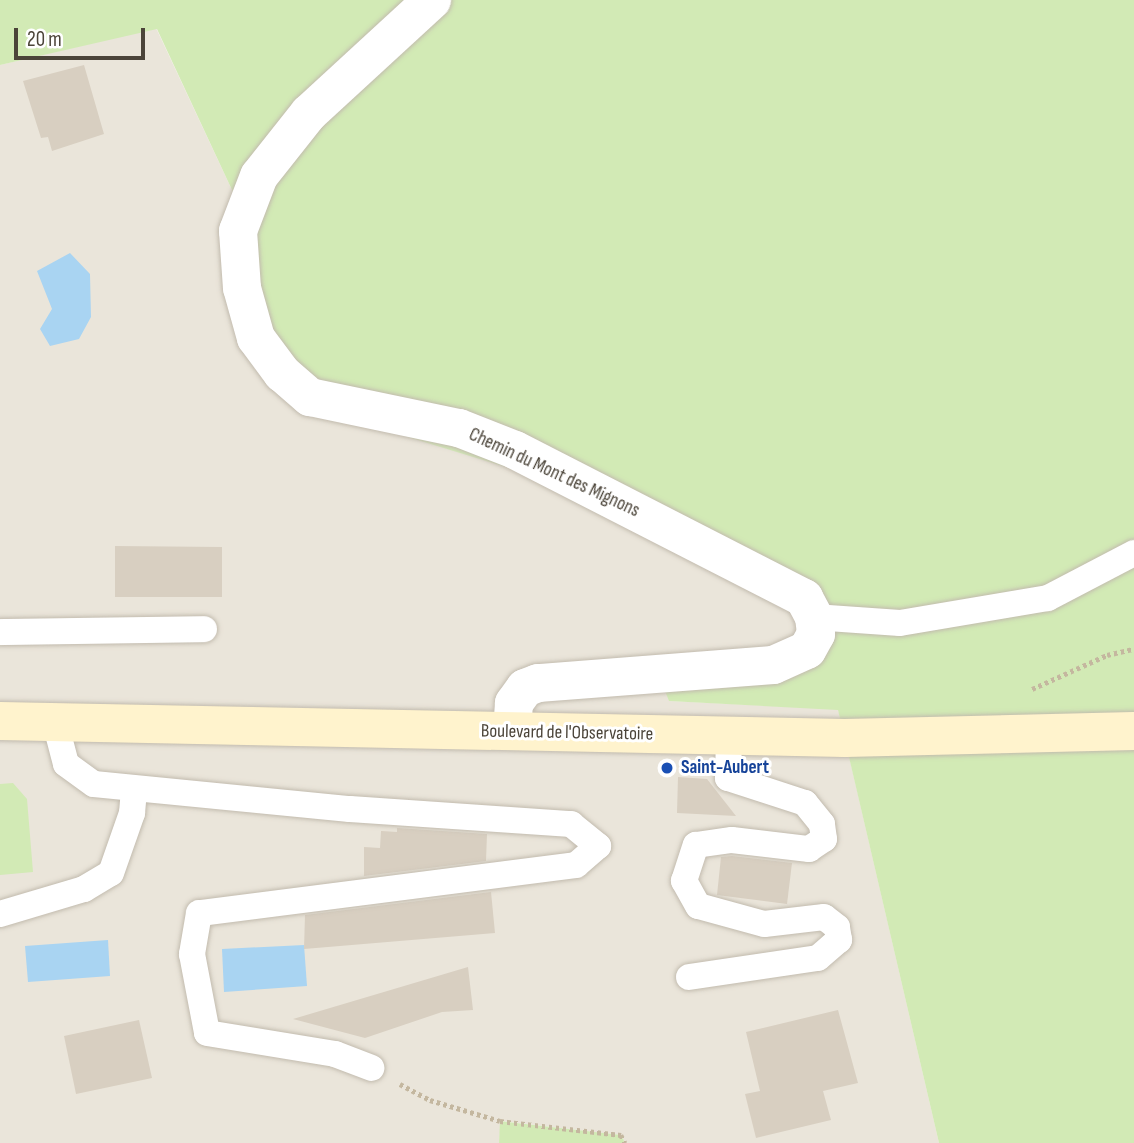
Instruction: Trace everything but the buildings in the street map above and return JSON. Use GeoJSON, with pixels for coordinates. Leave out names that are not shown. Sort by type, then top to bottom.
{"type":"FeatureCollection","features":[{"type":"Feature","properties":{"kind":"main road","name":"Boulevard de l'Observatoire"},"geometry":{"type":"LineString","coordinates":[[0,722],[729,737],[1134,731]]}},
{"type":"Feature","properties":{"kind":"street","name":"Chemin du Mont des Mignons"},"geometry":{"type":"LineString","coordinates":[[432,0],[309,113],[259,176],[238,231],[242,288],[256,338],[282,373],[310,397],[459,428],[514,450],[804,598],[814,617]]}},
{"type":"Feature","properties":{"kind":"street"},"geometry":{"type":"LineString","coordinates":[[512,731],[514,703],[525,688],[773,665],[807,650],[816,634],[814,617]]}},
{"type":"Feature","properties":{"kind":"lane"},"geometry":{"type":"LineString","coordinates":[[814,617],[900,623],[1048,598],[1134,553]]}},
{"type":"Feature","properties":{"kind":"lane"},"geometry":{"type":"LineString","coordinates":[[0,632],[204,629]]}},
{"type":"Feature","properties":{"kind":"lane"},"geometry":{"type":"LineString","coordinates":[[55,722],[66,764],[94,784],[571,824],[598,846],[576,865],[199,913],[192,954],[207,1033],[335,1054],[371,1068]]}},
{"type":"Feature","properties":{"kind":"lane"},"geometry":{"type":"LineString","coordinates":[[689,977],[818,958],[839,940],[837,927],[824,916],[764,924],[698,906],[684,881],[696,845],[732,840],[809,849],[824,839],[822,824],[805,803],[728,778],[729,737]]}},
{"type":"Feature","properties":{"kind":"lane"},"geometry":{"type":"LineString","coordinates":[[0,914],[84,889],[111,873],[132,813],[134,789]]}},
{"type":"Feature","properties":{"kind":"path"},"geometry":{"type":"LineString","coordinates":[[989,735],[1017,696],[1107,654],[1134,649]]}},
{"type":"Feature","properties":{"kind":"path"},"geometry":{"type":"LineString","coordinates":[[371,1068],[430,1100],[500,1121],[621,1135],[625,1143]]}},
{"type":"Feature","properties":{"kind":"shaded area"},"geometry":{"type":"Polygon","coordinates":[[[156,28],[239,205],[591,493],[805,591],[819,634],[669,701],[838,709],[939,1143],[625,1143],[620,1135],[501,1121],[499,1143],[0,1143],[0,65],[156,28]]]}},
{"type":"Feature","properties":{"kind":"green space"},"geometry":{"type":"Polygon","coordinates":[[[0,0],[1134,0],[1134,1143],[939,1143],[838,710],[669,701],[662,683],[775,670],[820,610],[591,493],[300,404],[259,368],[239,205],[157,29],[0,65],[0,0]]]}},
{"type":"Feature","properties":{"kind":"green space"},"geometry":{"type":"Polygon","coordinates":[[[13,783],[27,799],[33,872],[0,875],[0,784],[13,783]]]}},
{"type":"Feature","properties":{"kind":"green space"},"geometry":{"type":"Polygon","coordinates":[[[500,1121],[621,1135],[625,1143],[499,1143],[500,1121]]]}},
{"type":"Feature","properties":{"kind":"water"},"geometry":{"type":"Polygon","coordinates":[[[70,253],[90,274],[91,317],[79,339],[50,346],[40,329],[52,309],[37,271],[70,253]]]}},
{"type":"Feature","properties":{"kind":"water"},"geometry":{"type":"Polygon","coordinates":[[[108,940],[110,976],[28,982],[25,946],[108,940]]]}},
{"type":"Feature","properties":{"kind":"water"},"geometry":{"type":"Polygon","coordinates":[[[304,945],[307,986],[224,992],[222,949],[304,945]]]}},
{"type":"Feature","properties":{"kind":"place","name":"Saint-Aubert"},"geometry":{"type":"Point","coordinates":[667,768]}}]}
